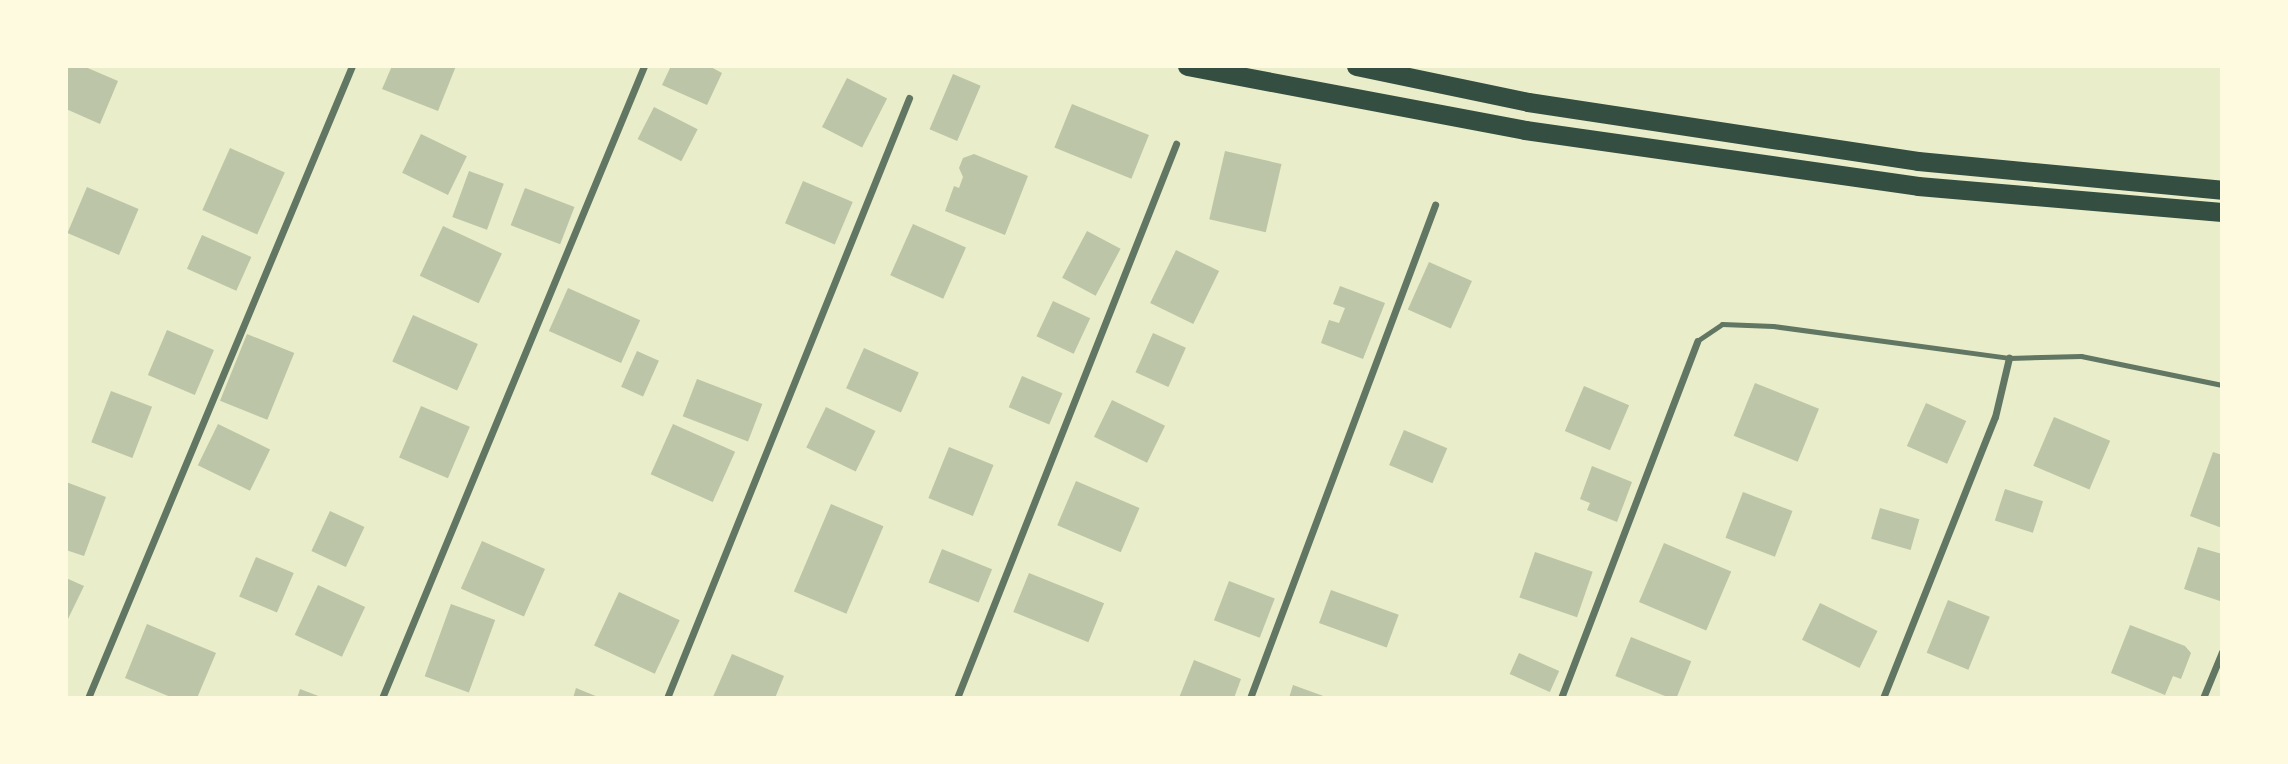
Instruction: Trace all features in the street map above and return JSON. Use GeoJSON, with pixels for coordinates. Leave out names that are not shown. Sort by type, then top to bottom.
{"type":"FeatureCollection","features":[{"type":"Feature","properties":{"kind":"highway"},"geometry":{"type":"LineString","coordinates":[[1186,66],[1525,130],[1918,186],[2221,212]]}},
{"type":"Feature","properties":{"kind":"highway"},"geometry":{"type":"LineString","coordinates":[[1356,66],[1528,102],[1918,161],[2221,190]]}},
{"type":"Feature","properties":{"kind":"street"},"geometry":{"type":"LineString","coordinates":[[88,698],[352,66]]}},
{"type":"Feature","properties":{"kind":"street"},"geometry":{"type":"LineString","coordinates":[[382,698],[644,66]]}},
{"type":"Feature","properties":{"kind":"street"},"geometry":{"type":"LineString","coordinates":[[667,698],[909,98]]}},
{"type":"Feature","properties":{"kind":"street"},"geometry":{"type":"LineString","coordinates":[[957,698],[1177,144]]}},
{"type":"Feature","properties":{"kind":"street"},"geometry":{"type":"LineString","coordinates":[[1250,698],[1435,205]]}},
{"type":"Feature","properties":{"kind":"street"},"geometry":{"type":"LineString","coordinates":[[1561,698],[1698,341]]}},
{"type":"Feature","properties":{"kind":"street"},"geometry":{"type":"LineString","coordinates":[[1883,698],[1995,417],[2009,358]]}},
{"type":"Feature","properties":{"kind":"street"},"geometry":{"type":"LineString","coordinates":[[2203,698],[2221,652]]}},
{"type":"Feature","properties":{"kind":"lane"},"geometry":{"type":"LineString","coordinates":[[1698,341],[1722,324],[1773,326],[2009,358],[2081,356],[2221,385]]}},
{"type":"Feature","properties":{"kind":"building"},"geometry":{"type":"Polygon","coordinates":[[[66,66],[83,66],[118,81],[100,124],[66,109],[66,66]]]}},
{"type":"Feature","properties":{"kind":"building"},"geometry":{"type":"Polygon","coordinates":[[[392,66],[456,66],[438,111],[382,89],[392,66]]]}},
{"type":"Feature","properties":{"kind":"building"},"geometry":{"type":"Polygon","coordinates":[[[671,66],[709,66],[722,73],[707,105],[662,85],[671,66]]]}},
{"type":"Feature","properties":{"kind":"building"},"geometry":{"type":"Polygon","coordinates":[[[953,74],[981,86],[957,141],[930,129],[953,74]]]}},
{"type":"Feature","properties":{"kind":"building"},"geometry":{"type":"Polygon","coordinates":[[[847,78],[887,98],[862,147],[822,127],[847,78]]]}},
{"type":"Feature","properties":{"kind":"building"},"geometry":{"type":"Polygon","coordinates":[[[1072,104],[1149,135],[1131,179],[1054,148],[1072,104]]]}},
{"type":"Feature","properties":{"kind":"building"},"geometry":{"type":"Polygon","coordinates":[[[654,107],[698,129],[681,161],[638,139],[654,107]]]}},
{"type":"Feature","properties":{"kind":"building"},"geometry":{"type":"Polygon","coordinates":[[[421,134],[467,156],[448,195],[402,173],[421,134]]]}},
{"type":"Feature","properties":{"kind":"building"},"geometry":{"type":"Polygon","coordinates":[[[230,148],[285,172],[257,235],[202,210],[230,148]]]}},
{"type":"Feature","properties":{"kind":"building"},"geometry":{"type":"Polygon","coordinates":[[[1225,151],[1282,164],[1266,232],[1209,219],[1225,151]]]}},
{"type":"Feature","properties":{"kind":"building"},"geometry":{"type":"Polygon","coordinates":[[[974,154],[1028,176],[1005,235],[945,211],[954,186],[959,188],[963,177],[959,168],[963,158],[974,154]]]}},
{"type":"Feature","properties":{"kind":"building"},"geometry":{"type":"Polygon","coordinates":[[[469,171],[504,184],[487,230],[452,217],[469,171]]]}},
{"type":"Feature","properties":{"kind":"building"},"geometry":{"type":"Polygon","coordinates":[[[803,181],[853,202],[835,244],[785,223],[803,181]]]}},
{"type":"Feature","properties":{"kind":"building"},"geometry":{"type":"Polygon","coordinates":[[[87,187],[139,209],[119,255],[67,233],[87,187]]]}},
{"type":"Feature","properties":{"kind":"building"},"geometry":{"type":"Polygon","coordinates":[[[525,188],[574,207],[560,244],[511,225],[525,188]]]}},
{"type":"Feature","properties":{"kind":"building"},"geometry":{"type":"Polygon","coordinates":[[[913,224],[966,248],[943,299],[890,275],[913,224]]]}},
{"type":"Feature","properties":{"kind":"building"},"geometry":{"type":"Polygon","coordinates":[[[443,226],[502,253],[479,303],[420,276],[443,226]]]}},
{"type":"Feature","properties":{"kind":"building"},"geometry":{"type":"Polygon","coordinates":[[[1087,231],[1121,249],[1096,296],[1062,278],[1087,231]]]}},
{"type":"Feature","properties":{"kind":"building"},"geometry":{"type":"Polygon","coordinates":[[[202,235],[251,257],[236,291],[187,269],[202,235]]]}},
{"type":"Feature","properties":{"kind":"building"},"geometry":{"type":"Polygon","coordinates":[[[1176,250],[1219,271],[1193,324],[1150,303],[1176,250]]]}},
{"type":"Feature","properties":{"kind":"building"},"geometry":{"type":"Polygon","coordinates":[[[1429,262],[1472,281],[1451,329],[1408,310],[1429,262]]]}},
{"type":"Feature","properties":{"kind":"building"},"geometry":{"type":"Polygon","coordinates":[[[1340,286],[1385,303],[1363,359],[1321,343],[1329,320],[1339,323],[1345,308],[1333,304],[1340,286]]]}},
{"type":"Feature","properties":{"kind":"building"},"geometry":{"type":"Polygon","coordinates":[[[568,288],[640,320],[621,363],[549,331],[568,288]]]}},
{"type":"Feature","properties":{"kind":"building"},"geometry":{"type":"Polygon","coordinates":[[[1053,301],[1090,318],[1074,354],[1037,336],[1053,301]]]}},
{"type":"Feature","properties":{"kind":"building"},"geometry":{"type":"Polygon","coordinates":[[[413,315],[478,344],[457,390],[392,362],[413,315]]]}},
{"type":"Feature","properties":{"kind":"building"},"geometry":{"type":"Polygon","coordinates":[[[167,330],[214,350],[195,395],[148,375],[167,330]]]}},
{"type":"Feature","properties":{"kind":"building"},"geometry":{"type":"Polygon","coordinates":[[[1153,333],[1186,348],[1168,387],[1136,372],[1153,333]]]}},
{"type":"Feature","properties":{"kind":"building"},"geometry":{"type":"Polygon","coordinates":[[[247,334],[294,353],[267,420],[220,401],[247,334]]]}},
{"type":"Feature","properties":{"kind":"building"},"geometry":{"type":"Polygon","coordinates":[[[864,348],[919,372],[901,413],[846,388],[864,348]]]}},
{"type":"Feature","properties":{"kind":"building"},"geometry":{"type":"Polygon","coordinates":[[[637,351],[659,361],[643,396],[621,387],[637,351]]]}},
{"type":"Feature","properties":{"kind":"building"},"geometry":{"type":"Polygon","coordinates":[[[1022,376],[1063,393],[1049,424],[1009,407],[1022,376]]]}},
{"type":"Feature","properties":{"kind":"building"},"geometry":{"type":"Polygon","coordinates":[[[697,379],[762,404],[748,441],[683,416],[697,379]]]}},
{"type":"Feature","properties":{"kind":"building"},"geometry":{"type":"Polygon","coordinates":[[[1755,383],[1819,409],[1798,462],[1734,436],[1755,383]]]}},
{"type":"Feature","properties":{"kind":"building"},"geometry":{"type":"Polygon","coordinates":[[[1584,386],[1629,405],[1610,450],[1565,431],[1584,386]]]}},
{"type":"Feature","properties":{"kind":"building"},"geometry":{"type":"Polygon","coordinates":[[[111,391],[152,407],[132,458],[91,442],[111,391]]]}},
{"type":"Feature","properties":{"kind":"building"},"geometry":{"type":"Polygon","coordinates":[[[1112,400],[1165,426],[1147,463],[1094,437],[1112,400]]]}},
{"type":"Feature","properties":{"kind":"building"},"geometry":{"type":"Polygon","coordinates":[[[1926,403],[1966,421],[1947,464],[1907,446],[1926,403]]]}},
{"type":"Feature","properties":{"kind":"building"},"geometry":{"type":"Polygon","coordinates":[[[421,406],[470,427],[448,478],[399,458],[421,406]]]}},
{"type":"Feature","properties":{"kind":"building"},"geometry":{"type":"Polygon","coordinates":[[[826,407],[875,431],[856,472],[806,447],[826,407]]]}},
{"type":"Feature","properties":{"kind":"building"},"geometry":{"type":"Polygon","coordinates":[[[2054,417],[2110,441],[2089,490],[2033,466],[2054,417]]]}},
{"type":"Feature","properties":{"kind":"building"},"geometry":{"type":"Polygon","coordinates":[[[218,424],[270,449],[250,491],[198,465],[218,424]]]}},
{"type":"Feature","properties":{"kind":"building"},"geometry":{"type":"Polygon","coordinates":[[[673,424],[735,452],[713,502],[651,474],[673,424]]]}},
{"type":"Feature","properties":{"kind":"building"},"geometry":{"type":"Polygon","coordinates":[[[1404,430],[1447,448],[1432,483],[1389,465],[1404,430]]]}},
{"type":"Feature","properties":{"kind":"building"},"geometry":{"type":"Polygon","coordinates":[[[949,447],[994,465],[973,516],[928,498],[949,447]]]}},
{"type":"Feature","properties":{"kind":"building"},"geometry":{"type":"Polygon","coordinates":[[[2213,452],[2222,455],[2222,528],[2190,516],[2213,452]]]}},
{"type":"Feature","properties":{"kind":"building"},"geometry":{"type":"Polygon","coordinates":[[[1592,466],[1632,482],[1617,522],[1587,510],[1590,503],[1580,499],[1592,466]]]}},
{"type":"Feature","properties":{"kind":"building"},"geometry":{"type":"Polygon","coordinates":[[[1076,481],[1140,508],[1121,552],[1057,525],[1076,481]]]}},
{"type":"Feature","properties":{"kind":"building"},"geometry":{"type":"Polygon","coordinates":[[[66,482],[106,497],[84,556],[66,550],[66,482]]]}},
{"type":"Feature","properties":{"kind":"building"},"geometry":{"type":"Polygon","coordinates":[[[2005,489],[2043,501],[2033,533],[1995,520],[2005,489]]]}},
{"type":"Feature","properties":{"kind":"building"},"geometry":{"type":"Polygon","coordinates":[[[1743,492],[1792,511],[1775,557],[1725,538],[1743,492]]]}},
{"type":"Feature","properties":{"kind":"building"},"geometry":{"type":"Polygon","coordinates":[[[831,504],[883,526],[846,614],[794,591],[831,504]]]}},
{"type":"Feature","properties":{"kind":"building"},"geometry":{"type":"Polygon","coordinates":[[[1880,508],[1919,519],[1911,550],[1871,539],[1880,508]]]}},
{"type":"Feature","properties":{"kind":"building"},"geometry":{"type":"Polygon","coordinates":[[[330,511],[364,527],[346,567],[311,551],[330,511]]]}},
{"type":"Feature","properties":{"kind":"building"},"geometry":{"type":"Polygon","coordinates":[[[482,541],[545,569],[524,617],[461,589],[482,541]]]}},
{"type":"Feature","properties":{"kind":"building"},"geometry":{"type":"Polygon","coordinates":[[[1664,543],[1731,572],[1706,630],[1639,602],[1664,543]]]}},
{"type":"Feature","properties":{"kind":"building"},"geometry":{"type":"Polygon","coordinates":[[[2198,547],[2222,554],[2220,601],[2184,589],[2198,547]]]}},
{"type":"Feature","properties":{"kind":"building"},"geometry":{"type":"Polygon","coordinates":[[[942,549],[992,569],[979,603],[929,582],[942,549]]]}},
{"type":"Feature","properties":{"kind":"building"},"geometry":{"type":"Polygon","coordinates":[[[1535,552],[1593,572],[1577,617],[1519,597],[1535,552]]]}},
{"type":"Feature","properties":{"kind":"building"},"geometry":{"type":"Polygon","coordinates":[[[256,557],[294,573],[277,613],[239,597],[256,557]]]}},
{"type":"Feature","properties":{"kind":"building"},"geometry":{"type":"Polygon","coordinates":[[[1029,573],[1104,603],[1088,642],[1013,612],[1029,573]]]}},
{"type":"Feature","properties":{"kind":"building"},"geometry":{"type":"Polygon","coordinates":[[[66,578],[84,586],[66,623],[66,578]]]}},
{"type":"Feature","properties":{"kind":"building"},"geometry":{"type":"Polygon","coordinates":[[[1229,581],[1275,599],[1260,638],[1214,620],[1229,581]]]}},
{"type":"Feature","properties":{"kind":"building"},"geometry":{"type":"Polygon","coordinates":[[[318,585],[365,607],[342,657],[295,635],[318,585]]]}},
{"type":"Feature","properties":{"kind":"building"},"geometry":{"type":"Polygon","coordinates":[[[1331,590],[1399,615],[1387,648],[1319,623],[1331,590]]]}},
{"type":"Feature","properties":{"kind":"building"},"geometry":{"type":"Polygon","coordinates":[[[619,592],[680,620],[655,674],[594,645],[619,592]]]}},
{"type":"Feature","properties":{"kind":"building"},"geometry":{"type":"Polygon","coordinates":[[[1948,600],[1990,617],[1968,670],[1927,653],[1948,600]]]}},
{"type":"Feature","properties":{"kind":"building"},"geometry":{"type":"Polygon","coordinates":[[[1820,603],[1878,631],[1860,668],[1802,640],[1820,603]]]}},
{"type":"Feature","properties":{"kind":"building"},"geometry":{"type":"Polygon","coordinates":[[[451,604],[495,620],[469,692],[425,676],[451,604]]]}},
{"type":"Feature","properties":{"kind":"building"},"geometry":{"type":"Polygon","coordinates":[[[147,624],[216,653],[197,698],[173,698],[125,678],[147,624]]]}},
{"type":"Feature","properties":{"kind":"building"},"geometry":{"type":"Polygon","coordinates":[[[2130,625],[2185,646],[2191,653],[2181,679],[2173,676],[2165,695],[2111,673],[2130,625]]]}},
{"type":"Feature","properties":{"kind":"building"},"geometry":{"type":"Polygon","coordinates":[[[1631,637],[1691,661],[1676,698],[1670,698],[1615,676],[1631,637]]]}},
{"type":"Feature","properties":{"kind":"building"},"geometry":{"type":"Polygon","coordinates":[[[1519,653],[1559,671],[1550,692],[1510,674],[1519,653]]]}},
{"type":"Feature","properties":{"kind":"building"},"geometry":{"type":"Polygon","coordinates":[[[732,654],[784,676],[775,698],[713,697],[732,654]]]}},
{"type":"Feature","properties":{"kind":"building"},"geometry":{"type":"Polygon","coordinates":[[[1194,660],[1241,679],[1234,698],[1179,698],[1194,660]]]}},
{"type":"Feature","properties":{"kind":"building"},"geometry":{"type":"Polygon","coordinates":[[[1293,685],[1326,697],[1326,698],[1289,698],[1293,685]]]}},
{"type":"Feature","properties":{"kind":"building"},"geometry":{"type":"Polygon","coordinates":[[[576,688],[598,697],[598,698],[573,698],[576,688]]]}},
{"type":"Feature","properties":{"kind":"building"},"geometry":{"type":"Polygon","coordinates":[[[300,689],[321,697],[321,698],[297,698],[300,689]]]}}]}
